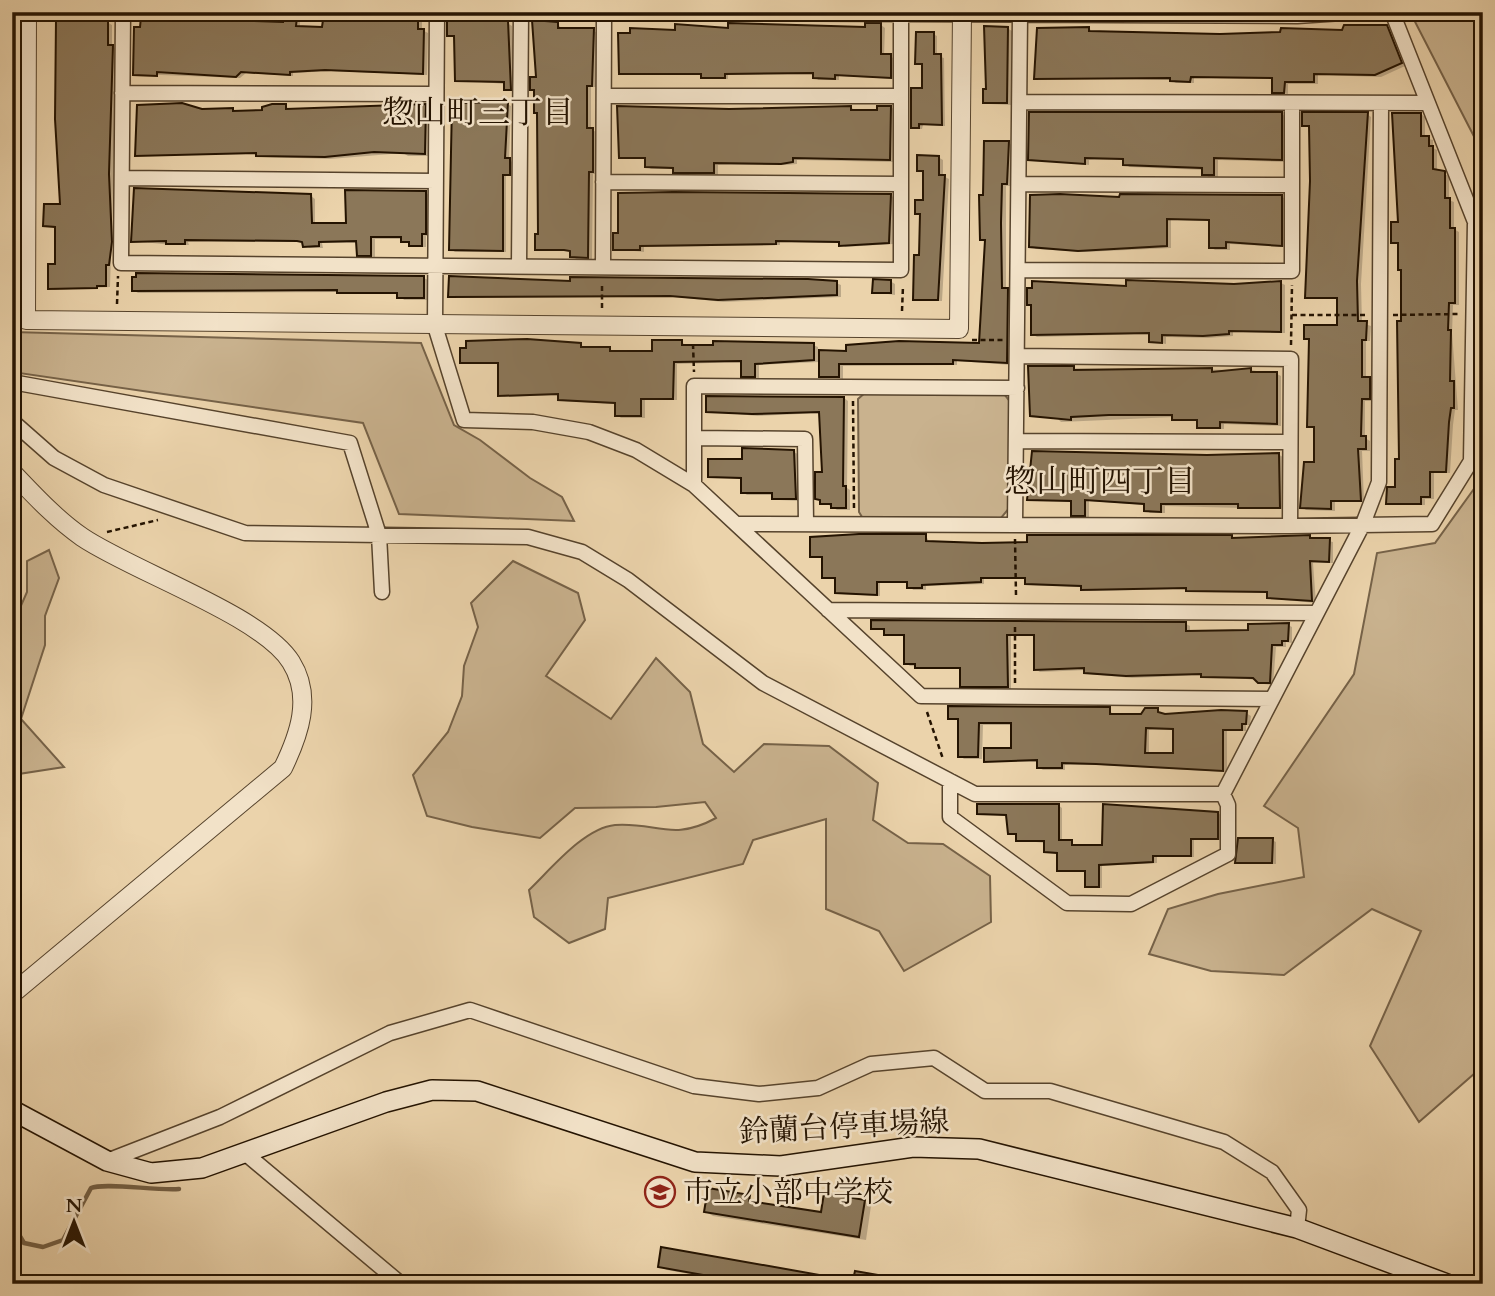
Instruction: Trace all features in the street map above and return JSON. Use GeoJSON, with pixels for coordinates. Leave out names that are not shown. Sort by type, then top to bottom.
{"type":"FeatureCollection","features":[{"type":"Feature","properties":{"kind":"main road","name":"鈴蘭台停車場線"},"geometry":{"type":"LineString","coordinates":[[12,1110],[107,1161],[150,1173],[202,1168],[386,1102],[432,1090],[477,1091],[695,1162],[780,1166],[913,1147],[979,1149],[1297,1228],[1447,1284]]}},
{"type":"Feature","properties":{"kind":"street"},"geometry":{"type":"LineString","coordinates":[[27,12],[26,320],[959,329],[962,13]]}},
{"type":"Feature","properties":{"kind":"street"},"geometry":{"type":"LineString","coordinates":[[123,12],[121,263],[901,270],[901,13]]}},
{"type":"Feature","properties":{"kind":"street"},"geometry":{"type":"LineString","coordinates":[[437,12],[435,326],[464,420],[533,422],[589,432],[636,450],[694,485],[921,696],[1272,699]]}},
{"type":"Feature","properties":{"kind":"street"},"geometry":{"type":"LineString","coordinates":[[519,266],[521,12]]}},
{"type":"Feature","properties":{"kind":"street"},"geometry":{"type":"LineString","coordinates":[[538,12],[1020,15],[1357,12]]}},
{"type":"Feature","properties":{"kind":"street"},"geometry":{"type":"LineString","coordinates":[[736,524],[1290,527],[1432,524],[1471,460],[1475,222],[1392,12]]}},
{"type":"Feature","properties":{"kind":"street"},"geometry":{"type":"LineString","coordinates":[[603,267],[604,14]]}},
{"type":"Feature","properties":{"kind":"street"},"geometry":{"type":"LineString","coordinates":[[1015,525],[1020,15]]}},
{"type":"Feature","properties":{"kind":"street"},"geometry":{"type":"LineString","coordinates":[[122,93],[436,94]]}},
{"type":"Feature","properties":{"kind":"street"},"geometry":{"type":"LineString","coordinates":[[604,96],[901,96]]}},
{"type":"Feature","properties":{"kind":"street"},"geometry":{"type":"LineString","coordinates":[[1020,102],[1426,103]]}},
{"type":"Feature","properties":{"kind":"street"},"geometry":{"type":"LineString","coordinates":[[1019,270],[1292,271],[1292,103]]}},
{"type":"Feature","properties":{"kind":"street"},"geometry":{"type":"LineString","coordinates":[[1223,794],[1363,524],[1378,482],[1381,103]]}},
{"type":"Feature","properties":{"kind":"street"},"geometry":{"type":"LineString","coordinates":[[122,178],[436,181]]}},
{"type":"Feature","properties":{"kind":"street"},"geometry":{"type":"LineString","coordinates":[[603,182],[901,184]]}},
{"type":"Feature","properties":{"kind":"street"},"geometry":{"type":"LineString","coordinates":[[1020,184],[1292,185]]}},
{"type":"Feature","properties":{"kind":"street"},"geometry":{"type":"LineString","coordinates":[[1018,356],[1291,359],[1290,527]]}},
{"type":"Feature","properties":{"kind":"street"},"geometry":{"type":"LineString","coordinates":[[12,382],[350,443],[379,535],[382,592]]}},
{"type":"Feature","properties":{"kind":"street"},"geometry":{"type":"LineString","coordinates":[[694,485],[694,386],[1017,388]]}},
{"type":"Feature","properties":{"kind":"street"},"geometry":{"type":"LineString","coordinates":[[12,421],[54,458],[104,485],[245,533],[528,537],[582,552],[628,580],[763,684],[975,794],[1223,794]]}},
{"type":"Feature","properties":{"kind":"street"},"geometry":{"type":"LineString","coordinates":[[694,438],[805,439],[806,524]]}},
{"type":"Feature","properties":{"kind":"street"},"geometry":{"type":"LineString","coordinates":[[1016,441],[1290,442]]}},
{"type":"Feature","properties":{"kind":"street"},"geometry":{"type":"LineString","coordinates":[[12,472],[50,512],[83,538],[263,634],[291,662],[303,693],[301,732],[284,768],[12,994]]}},
{"type":"Feature","properties":{"kind":"street"},"geometry":{"type":"LineString","coordinates":[[828,610],[1316,613]]}},
{"type":"Feature","properties":{"kind":"street"},"geometry":{"type":"LineString","coordinates":[[950,781],[950,817],[1068,903],[1131,904],[1228,854],[1228,805],[1223,794]]}},
{"type":"Feature","properties":{"kind":"street"},"geometry":{"type":"LineString","coordinates":[[107,1161],[219,1117],[390,1033],[470,1010],[694,1086],[759,1094],[818,1088],[871,1064],[934,1058],[985,1091],[1050,1091],[1224,1142],[1272,1171],[1299,1210],[1297,1228]]}},
{"type":"Feature","properties":{"kind":"street"},"geometry":{"type":"LineString","coordinates":[[246,1154],[401,1284]]}},
{"type":"Feature","properties":{"kind":"path"},"geometry":{"type":"LineString","coordinates":[[43,12],[112,12]]}},
{"type":"Feature","properties":{"kind":"path"},"geometry":{"type":"LineString","coordinates":[[117,308],[121,263]]}},
{"type":"Feature","properties":{"kind":"path"},"geometry":{"type":"LineString","coordinates":[[602,314],[603,267]]}},
{"type":"Feature","properties":{"kind":"path"},"geometry":{"type":"LineString","coordinates":[[901,270],[902,314]]}},
{"type":"Feature","properties":{"kind":"path"},"geometry":{"type":"LineString","coordinates":[[1291,359],[1292,271]]}},
{"type":"Feature","properties":{"kind":"path"},"geometry":{"type":"LineString","coordinates":[[693,327],[694,386]]}},
{"type":"Feature","properties":{"kind":"path"},"geometry":{"type":"LineString","coordinates":[[972,340],[1018,340]]}},
{"type":"Feature","properties":{"kind":"path"},"geometry":{"type":"LineString","coordinates":[[853,387],[854,524]]}},
{"type":"Feature","properties":{"kind":"path"},"geometry":{"type":"LineString","coordinates":[[83,538],[186,514]]}},
{"type":"Feature","properties":{"kind":"path"},"geometry":{"type":"LineString","coordinates":[[921,696],[950,781]]}},
{"type":"Feature","properties":{"kind":"shaded area"},"geometry":{"type":"Polygon","coordinates":[[[1410,12],[1483,12],[1483,154],[1410,12]]]}},
{"type":"Feature","properties":{"kind":"shaded area"},"geometry":{"type":"Polygon","coordinates":[[[12,332],[421,343],[454,425],[562,497],[574,521],[399,514],[363,423],[12,372],[12,332]]]}},
{"type":"Feature","properties":{"kind":"shaded area"},"geometry":{"type":"Polygon","coordinates":[[[866,392],[1004,394],[1011,403],[1010,507],[1001,518],[862,517],[859,512],[858,399],[866,392]]]}},
{"type":"Feature","properties":{"kind":"shaded area"},"geometry":{"type":"Polygon","coordinates":[[[1483,484],[1483,1066],[1419,1122],[1370,1046],[1421,931],[1372,909],[1284,975],[1211,971],[1149,954],[1168,909],[1218,894],[1304,877],[1298,828],[1264,806],[1354,674],[1377,553],[1435,543],[1476,486],[1483,484]]]}},
{"type":"Feature","properties":{"kind":"shaded area"},"geometry":{"type":"Polygon","coordinates":[[[49,550],[59,578],[45,616],[45,645],[21,719],[64,767],[12,775],[12,626],[27,592],[27,561],[49,550]]]}},
{"type":"Feature","properties":{"kind":"shaded area"},"geometry":{"type":"Polygon","coordinates":[[[513,561],[578,593],[585,620],[546,676],[611,719],[656,658],[690,692],[703,744],[734,772],[764,744],[829,746],[878,783],[873,820],[908,843],[943,844],[990,876],[991,922],[904,971],[879,931],[826,909],[826,819],[753,840],[743,864],[608,898],[605,929],[569,943],[534,917],[529,890],[580,841],[592,833],[615,825],[688,829],[716,818],[705,802],[656,807],[575,808],[540,838],[472,827],[427,816],[413,775],[448,732],[462,696],[464,666],[478,627],[471,603],[513,561]]]}},
{"type":"Feature","properties":{"kind":"building"},"geometry":{"type":"Polygon","coordinates":[[[141,17],[283,22],[283,17],[297,17],[296,26],[322,27],[323,20],[418,18],[418,29],[424,29],[423,74],[325,70],[290,72],[290,75],[241,72],[236,77],[157,72],[157,76],[133,75],[134,27],[140,27],[141,17]]]}},
{"type":"Feature","properties":{"kind":"building"},"geometry":{"type":"Polygon","coordinates":[[[447,18],[508,21],[511,90],[504,90],[504,82],[455,81],[454,36],[447,36],[447,18]]]}},
{"type":"Feature","properties":{"kind":"building"},"geometry":{"type":"Polygon","coordinates":[[[56,20],[108,21],[108,45],[113,45],[109,174],[112,242],[109,265],[106,265],[106,286],[97,288],[48,289],[48,264],[55,264],[55,227],[43,226],[44,204],[60,204],[55,119],[56,20]]]}},
{"type":"Feature","properties":{"kind":"building"},"geometry":{"type":"Polygon","coordinates":[[[532,20],[558,22],[558,28],[594,28],[592,86],[587,86],[587,128],[593,128],[593,172],[589,172],[588,258],[570,257],[570,251],[564,250],[535,250],[535,234],[538,234],[537,113],[534,113],[534,90],[530,90],[530,77],[536,77],[532,20]]]}},
{"type":"Feature","properties":{"kind":"building"},"geometry":{"type":"Polygon","coordinates":[[[728,23],[865,27],[865,23],[881,23],[881,54],[891,54],[891,78],[835,75],[835,79],[813,78],[813,73],[725,74],[725,78],[701,78],[701,74],[619,74],[618,33],[630,33],[630,28],[675,30],[675,24],[728,28],[728,23]]]}},
{"type":"Feature","properties":{"kind":"building"},"geometry":{"type":"Polygon","coordinates":[[[1344,25],[1387,25],[1402,63],[1375,75],[1314,74],[1314,82],[1285,82],[1284,93],[1272,93],[1272,78],[1191,77],[1190,82],[1170,81],[1170,78],[1034,79],[1037,28],[1089,27],[1089,31],[1220,34],[1280,32],[1281,28],[1342,30],[1344,25]]]}},
{"type":"Feature","properties":{"kind":"building"},"geometry":{"type":"Polygon","coordinates":[[[984,26],[1008,27],[1007,103],[983,103],[983,89],[986,89],[984,26]]]}},
{"type":"Feature","properties":{"kind":"building"},"geometry":{"type":"Polygon","coordinates":[[[916,32],[934,32],[934,54],[941,54],[942,125],[919,124],[919,128],[911,128],[911,88],[922,88],[922,64],[915,64],[916,32]]]}},
{"type":"Feature","properties":{"kind":"building"},"geometry":{"type":"Polygon","coordinates":[[[508,102],[505,158],[510,158],[510,175],[503,175],[503,251],[449,250],[452,103],[508,102]]]}},
{"type":"Feature","properties":{"kind":"building"},"geometry":{"type":"Polygon","coordinates":[[[182,103],[202,109],[233,108],[233,111],[262,110],[262,107],[272,104],[286,104],[286,109],[426,104],[425,154],[374,152],[325,157],[256,156],[256,153],[135,156],[137,105],[182,103]]]}},
{"type":"Feature","properties":{"kind":"building"},"geometry":{"type":"Polygon","coordinates":[[[617,106],[729,109],[851,106],[851,110],[877,110],[877,106],[891,106],[890,160],[793,158],[793,162],[781,164],[714,163],[714,173],[673,173],[673,168],[645,167],[645,158],[619,158],[617,106]]]}},
{"type":"Feature","properties":{"kind":"building"},"geometry":{"type":"Polygon","coordinates":[[[1029,112],[1282,112],[1282,160],[1214,158],[1214,175],[1202,175],[1202,168],[1123,165],[1123,159],[1085,158],[1085,164],[1028,160],[1029,112]]]}},
{"type":"Feature","properties":{"kind":"building"},"geometry":{"type":"Polygon","coordinates":[[[1302,112],[1368,112],[1357,281],[1358,321],[1367,321],[1366,340],[1362,340],[1362,377],[1370,377],[1370,399],[1362,399],[1361,436],[1366,436],[1366,449],[1358,449],[1361,501],[1331,501],[1331,509],[1300,508],[1304,462],[1314,462],[1314,427],[1307,427],[1309,339],[1304,339],[1304,325],[1337,325],[1337,298],[1305,298],[1310,181],[1309,126],[1302,126],[1302,112]]]}},
{"type":"Feature","properties":{"kind":"building"},"geometry":{"type":"Polygon","coordinates":[[[1392,113],[1421,113],[1421,136],[1429,136],[1429,146],[1433,146],[1433,169],[1445,171],[1445,198],[1450,198],[1450,228],[1455,228],[1455,303],[1449,303],[1448,330],[1451,330],[1450,381],[1454,381],[1454,408],[1451,408],[1449,422],[1446,472],[1430,472],[1430,497],[1421,497],[1421,504],[1386,504],[1387,487],[1395,487],[1395,459],[1399,459],[1397,321],[1401,321],[1401,270],[1398,270],[1398,243],[1391,243],[1391,222],[1398,222],[1392,113]]]}},
{"type":"Feature","properties":{"kind":"building"},"geometry":{"type":"Polygon","coordinates":[[[984,141],[1009,141],[1007,184],[1002,184],[1001,223],[1002,288],[1008,288],[1007,363],[953,360],[953,364],[839,364],[839,377],[819,377],[819,350],[846,351],[846,345],[899,341],[979,343],[985,240],[980,240],[979,195],[983,195],[984,141]]]}},
{"type":"Feature","properties":{"kind":"building"},"geometry":{"type":"Polygon","coordinates":[[[917,155],[939,156],[939,175],[945,175],[938,300],[913,300],[914,255],[919,255],[920,214],[915,214],[915,200],[923,200],[923,171],[917,171],[917,155]]]}},
{"type":"Feature","properties":{"kind":"building"},"geometry":{"type":"Polygon","coordinates":[[[134,188],[311,194],[312,223],[346,223],[345,190],[426,191],[426,234],[422,234],[422,246],[409,246],[409,242],[401,242],[401,237],[371,237],[371,256],[357,256],[356,241],[319,242],[319,246],[303,247],[302,242],[297,241],[185,240],[185,244],[166,244],[166,241],[131,242],[134,188]]]}},
{"type":"Feature","properties":{"kind":"building"},"geometry":{"type":"Polygon","coordinates":[[[618,193],[891,194],[889,243],[839,246],[839,242],[776,241],[776,244],[640,246],[640,250],[613,250],[613,233],[618,233],[618,193]]]}},
{"type":"Feature","properties":{"kind":"building"},"geometry":{"type":"Polygon","coordinates":[[[1120,194],[1282,195],[1282,246],[1226,242],[1226,248],[1209,248],[1209,220],[1167,219],[1167,246],[1078,251],[1029,247],[1030,195],[1119,197],[1120,194]]]}},
{"type":"Feature","properties":{"kind":"building"},"geometry":{"type":"Polygon","coordinates":[[[136,273],[424,276],[424,298],[397,298],[397,293],[337,293],[337,290],[132,291],[132,277],[136,277],[136,273]]]}},
{"type":"Feature","properties":{"kind":"building"},"geometry":{"type":"Polygon","coordinates":[[[449,276],[570,281],[570,277],[808,279],[837,281],[837,295],[718,300],[670,296],[448,297],[449,276]]]}},
{"type":"Feature","properties":{"kind":"building"},"geometry":{"type":"Polygon","coordinates":[[[873,279],[891,280],[891,293],[872,293],[873,279]]]}},
{"type":"Feature","properties":{"kind":"building"},"geometry":{"type":"Polygon","coordinates":[[[1126,280],[1234,284],[1281,281],[1281,332],[1229,331],[1229,334],[1203,336],[1162,335],[1162,343],[1149,342],[1149,333],[1031,335],[1031,305],[1027,305],[1027,288],[1032,288],[1032,281],[1126,286],[1126,280]]]}},
{"type":"Feature","properties":{"kind":"building"},"geometry":{"type":"Polygon","coordinates":[[[527,339],[581,343],[581,347],[610,347],[610,351],[652,351],[652,340],[682,340],[682,345],[713,345],[713,341],[814,343],[814,360],[755,364],[755,377],[741,377],[741,361],[674,362],[673,399],[641,399],[641,416],[615,416],[615,403],[558,400],[558,394],[498,396],[498,363],[460,363],[460,348],[466,348],[466,341],[527,339]]]}},
{"type":"Feature","properties":{"kind":"building"},"geometry":{"type":"Polygon","coordinates":[[[1028,366],[1074,366],[1074,370],[1212,368],[1212,372],[1251,368],[1251,372],[1277,372],[1277,424],[1220,422],[1220,428],[1197,428],[1197,420],[1172,420],[1172,415],[1109,415],[1071,417],[1071,420],[1030,416],[1028,366]]]}},
{"type":"Feature","properties":{"kind":"building"},"geometry":{"type":"Polygon","coordinates":[[[706,396],[844,397],[843,486],[846,486],[846,508],[831,508],[831,504],[820,504],[820,500],[815,499],[815,472],[822,472],[819,412],[706,412],[706,396]]]}},
{"type":"Feature","properties":{"kind":"building"},"geometry":{"type":"Polygon","coordinates":[[[742,448],[794,450],[796,499],[772,499],[772,493],[741,493],[741,478],[708,477],[708,459],[742,459],[742,448]]]}},
{"type":"Feature","properties":{"kind":"building"},"geometry":{"type":"Polygon","coordinates":[[[1032,451],[1207,455],[1279,453],[1280,508],[1238,508],[1238,504],[1161,504],[1161,512],[1144,511],[1144,504],[1085,500],[1085,516],[1071,516],[1071,501],[1027,500],[1032,451]]]}},
{"type":"Feature","properties":{"kind":"building"},"geometry":{"type":"Polygon","coordinates":[[[926,534],[926,541],[982,543],[1027,542],[1027,535],[1232,535],[1232,538],[1310,535],[1310,538],[1330,538],[1329,562],[1310,561],[1312,601],[1267,598],[1267,592],[1186,591],[1186,588],[1081,590],[1081,586],[1025,584],[1025,578],[981,578],[981,582],[922,585],[922,588],[907,588],[907,582],[877,582],[877,595],[835,593],[835,578],[822,578],[822,557],[810,557],[810,537],[926,534]]]}},
{"type":"Feature","properties":{"kind":"building"},"geometry":{"type":"Polygon","coordinates":[[[871,620],[1186,622],[1186,631],[1248,630],[1248,624],[1289,623],[1288,641],[1282,641],[1282,645],[1272,645],[1270,683],[1258,683],[1253,678],[1201,677],[1201,674],[1126,676],[1084,673],[1084,668],[1034,670],[1034,635],[1007,635],[1008,687],[960,687],[960,668],[915,668],[915,664],[904,664],[904,635],[884,635],[884,629],[871,629],[871,620]]]}},
{"type":"Feature","properties":{"kind":"building"},"geometry":{"type":"Polygon","coordinates":[[[948,706],[1110,707],[1110,714],[1141,714],[1145,708],[1158,708],[1158,712],[1165,714],[1247,711],[1246,724],[1242,724],[1242,730],[1223,730],[1223,771],[1062,763],[1062,768],[1037,768],[1037,760],[984,762],[984,748],[1011,748],[1011,723],[979,723],[978,757],[958,757],[958,719],[948,719],[948,706]],[[1146,728],[1145,753],[1173,753],[1173,729],[1146,728]]]}},
{"type":"Feature","properties":{"kind":"building"},"geometry":{"type":"Polygon","coordinates":[[[977,804],[1059,804],[1059,840],[1072,840],[1072,845],[1102,845],[1103,804],[1218,812],[1218,839],[1191,839],[1191,856],[1153,856],[1153,862],[1099,865],[1099,887],[1085,887],[1085,871],[1057,871],[1057,853],[1044,852],[1044,841],[1016,841],[1016,834],[1008,834],[1006,815],[977,814],[977,804]]]}},
{"type":"Feature","properties":{"kind":"building"},"geometry":{"type":"Polygon","coordinates":[[[1238,838],[1273,838],[1272,863],[1235,863],[1238,838]]]}},
{"type":"Feature","properties":{"kind":"building"},"geometry":{"type":"Polygon","coordinates":[[[708,1188],[750,1195],[749,1201],[821,1212],[824,1193],[865,1200],[859,1237],[704,1212],[708,1188]]]}},
{"type":"Feature","properties":{"kind":"building"},"geometry":{"type":"Polygon","coordinates":[[[661,1247],[831,1277],[831,1284],[754,1284],[658,1267],[661,1247]]]}},
{"type":"Feature","properties":{"kind":"building"},"geometry":{"type":"Polygon","coordinates":[[[855,1271],[890,1277],[890,1284],[852,1284],[855,1271]]]}},
{"type":"Feature","properties":{"kind":"waterway"},"geometry":{"type":"LineString","coordinates":[[12,1223],[24,1243],[43,1247],[63,1240],[91,1188],[107,1186],[179,1189]]}},
{"type":"Feature","properties":{"kind":"place","name":"市立小部中学校"},"geometry":{"type":"Point","coordinates":[660,1192]}},
{"type":"Feature","properties":{"kind":"district","name":"惣山町三丁目"},"geometry":{"type":"Point","coordinates":[478,113]}},
{"type":"Feature","properties":{"kind":"district","name":"惣山町四丁目"},"geometry":{"type":"Point","coordinates":[1100,482]}}]}
